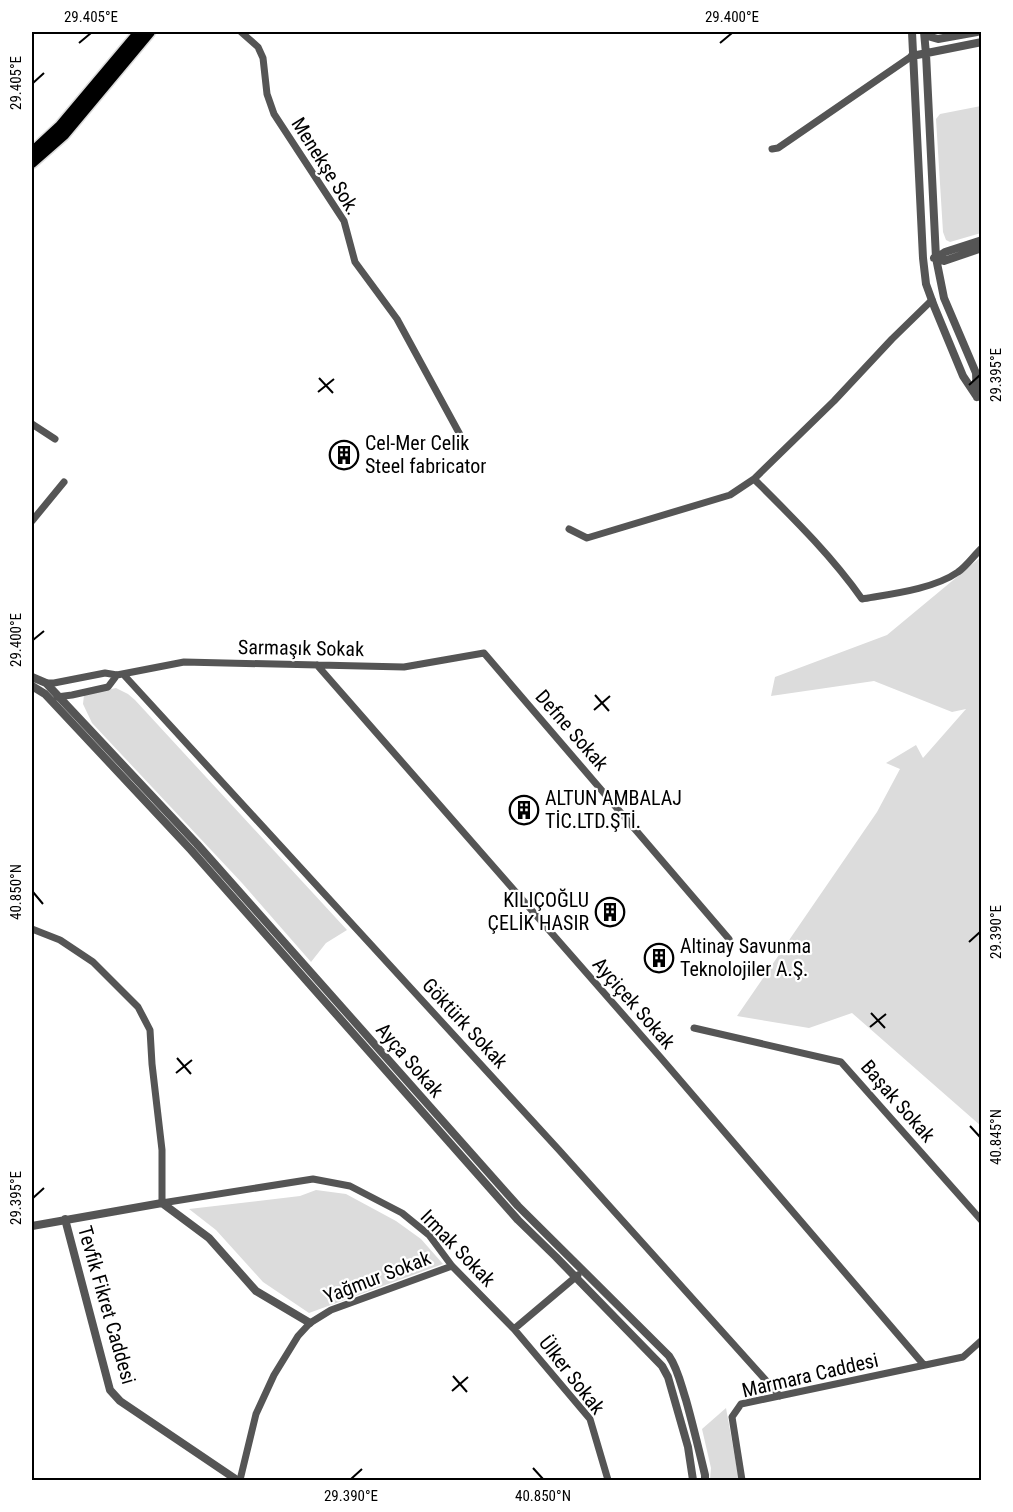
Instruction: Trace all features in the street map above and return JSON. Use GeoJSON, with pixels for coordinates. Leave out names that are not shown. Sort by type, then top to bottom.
{"type":"FeatureCollection","features":[{"type":"Feature","properties":{"kind":"main road"},"geometry":{"type":"LineString","coordinates":[[32,152],[60,126],[139,32]]}},
{"type":"Feature","properties":{"kind":"main road"},"geometry":{"type":"LineString","coordinates":[[32,163],[64,135],[150,32]]}},
{"type":"Feature","properties":{"kind":"street","name":"Menekşe Sok."},"geometry":{"type":"LineString","coordinates":[[241,32],[258,47],[263,58],[267,94],[274,114],[344,221],[355,262],[397,319],[464,442]]}},
{"type":"Feature","properties":{"kind":"street"},"geometry":{"type":"LineString","coordinates":[[912,32],[926,284],[963,376],[980,398]]}},
{"type":"Feature","properties":{"kind":"street"},"geometry":{"type":"LineString","coordinates":[[924,32],[938,39],[977,32]]}},
{"type":"Feature","properties":{"kind":"street"},"geometry":{"type":"LineString","coordinates":[[924,32],[936,258],[944,298],[976,373],[980,398]]}},
{"type":"Feature","properties":{"kind":"street"},"geometry":{"type":"LineString","coordinates":[[772,149],[778,148],[912,56],[981,42]]}},
{"type":"Feature","properties":{"kind":"street"},"geometry":{"type":"LineString","coordinates":[[915,104],[928,103]]}},
{"type":"Feature","properties":{"kind":"street"},"geometry":{"type":"LineString","coordinates":[[936,258],[945,252],[981,240]]}},
{"type":"Feature","properties":{"kind":"street"},"geometry":{"type":"LineString","coordinates":[[923,258],[936,258],[944,261],[981,248]]}},
{"type":"Feature","properties":{"kind":"street"},"geometry":{"type":"LineString","coordinates":[[569,529],[587,538],[730,495],[754,479],[932,300]]}},
{"type":"Feature","properties":{"kind":"street"},"geometry":{"type":"LineString","coordinates":[[32,424],[55,439]]}},
{"type":"Feature","properties":{"kind":"street"},"geometry":{"type":"LineString","coordinates":[[754,479],[805,530],[862,599],[898,593],[939,582],[959,571],[981,548]]}},
{"type":"Feature","properties":{"kind":"street"},"geometry":{"type":"LineString","coordinates":[[32,521],[64,482]]}},
{"type":"Feature","properties":{"kind":"street","name":"Sarmaşık Sokak"},"geometry":{"type":"LineString","coordinates":[[46,683],[105,673],[120,675],[183,662],[404,667],[484,652]]}},
{"type":"Feature","properties":{"kind":"street","name":"Defne Sokak"},"geometry":{"type":"LineString","coordinates":[[484,652],[729,939]]}},
{"type":"Feature","properties":{"kind":"street","name":"Ayçiçek Sokak"},"geometry":{"type":"LineString","coordinates":[[317,664],[924,1365]]}},
{"type":"Feature","properties":{"kind":"street","name":"Sarmaşık Sokak"},"geometry":{"type":"LineString","coordinates":[[45,694],[58,697],[108,687],[120,675]]}},
{"type":"Feature","properties":{"kind":"street","name":"Göktürk Sokak"},"geometry":{"type":"LineString","coordinates":[[120,675],[567,1158],[780,1396]]}},
{"type":"Feature","properties":{"kind":"street"},"geometry":{"type":"LineString","coordinates":[[32,677],[46,683]]}},
{"type":"Feature","properties":{"kind":"street"},"geometry":{"type":"LineString","coordinates":[[58,697],[75,679]]}},
{"type":"Feature","properties":{"kind":"street","name":"Ayça Sokak"},"geometry":{"type":"LineString","coordinates":[[46,683],[68,712]]}},
{"type":"Feature","properties":{"kind":"street","name":"Ayça Sokak"},"geometry":{"type":"LineString","coordinates":[[34,688],[68,712],[197,844],[470,1167],[518,1220],[669,1356],[676,1366],[698,1441],[705,1480]]}},
{"type":"Feature","properties":{"kind":"street"},"geometry":{"type":"LineString","coordinates":[[68,712],[71,699],[77,694]]}},
{"type":"Feature","properties":{"kind":"street"},"geometry":{"type":"LineString","coordinates":[[32,929],[60,940],[93,962],[138,1007],[150,1030],[162,1150],[162,1203]]}},
{"type":"Feature","properties":{"kind":"street","name":"Ayça Sokak"},"geometry":{"type":"LineString","coordinates":[[332,1004],[579,1274]]}},
{"type":"Feature","properties":{"kind":"street","name":"Başak Sokak"},"geometry":{"type":"LineString","coordinates":[[694,1028],[841,1062],[981,1221]]}},
{"type":"Feature","properties":{"kind":"street","name":"Irmak Sokak"},"geometry":{"type":"LineString","coordinates":[[162,1203],[313,1179],[350,1186],[402,1214],[429,1235],[452,1266],[514,1329]]}},
{"type":"Feature","properties":{"kind":"street"},"geometry":{"type":"LineString","coordinates":[[32,1226],[162,1203],[209,1238],[256,1292],[310,1323]]}},
{"type":"Feature","properties":{"kind":"street","name":"Tevfik Fikret Caddesi"},"geometry":{"type":"LineString","coordinates":[[65,1219],[110,1390],[120,1401],[238,1480]]}},
{"type":"Feature","properties":{"kind":"street","name":"Yağmur Sokak"},"geometry":{"type":"LineString","coordinates":[[238,1480],[256,1414],[274,1375],[298,1336],[310,1323],[331,1310],[452,1266]]}},
{"type":"Feature","properties":{"kind":"street"},"geometry":{"type":"LineString","coordinates":[[514,1329],[579,1274],[662,1366],[668,1377],[688,1447],[693,1480]]}},
{"type":"Feature","properties":{"kind":"street","name":"Ülker Sokak"},"geometry":{"type":"LineString","coordinates":[[514,1329],[590,1419],[608,1480]]}},
{"type":"Feature","properties":{"kind":"street","name":"Marmara Caddesi"},"geometry":{"type":"LineString","coordinates":[[742,1480],[732,1417],[741,1404],[963,1357],[981,1340]]}},
{"type":"Feature","properties":{"kind":"shaded area"},"geometry":{"type":"Polygon","coordinates":[[[981,106],[981,233],[950,242],[946,240],[943,232],[936,119],[940,114],[981,106]]]}},
{"type":"Feature","properties":{"kind":"shaded area"},"geometry":{"type":"Polygon","coordinates":[[[981,557],[981,1126],[852,1013],[809,1028],[737,1016],[877,812],[900,769],[886,763],[916,745],[923,758],[966,709],[952,712],[874,681],[771,696],[775,677],[887,635],[981,557]]]}},
{"type":"Feature","properties":{"kind":"shaded area"},"geometry":{"type":"Polygon","coordinates":[[[116,688],[135,700],[347,930],[326,943],[311,962],[242,883],[92,723],[83,704],[84,695],[116,688]]]}},
{"type":"Feature","properties":{"kind":"shaded area"},"geometry":{"type":"Polygon","coordinates":[[[316,1190],[346,1194],[396,1221],[421,1239],[443,1264],[309,1313],[263,1282],[216,1230],[189,1209],[300,1196],[316,1190]]]}},
{"type":"Feature","properties":{"kind":"shaded area"},"geometry":{"type":"Polygon","coordinates":[[[726,1408],[739,1480],[710,1480],[711,1468],[702,1429],[726,1408]]]}},
{"type":"Feature","properties":{"kind":"place","name":"Cel-Mer Celik Steel fabricator"},"geometry":{"type":"Point","coordinates":[344,455]}},
{"type":"Feature","properties":{"kind":"place","name":"ALTUN AMBALAJ TİC.LTD.ŞTİ."},"geometry":{"type":"Point","coordinates":[524,810]}},
{"type":"Feature","properties":{"kind":"place","name":"KILIÇOĞLU ÇELİK HASIR"},"geometry":{"type":"Point","coordinates":[610,912]}},
{"type":"Feature","properties":{"kind":"place","name":"Altinay Savunma Teknolojiler A.Ş."},"geometry":{"type":"Point","coordinates":[659,958]}}]}
